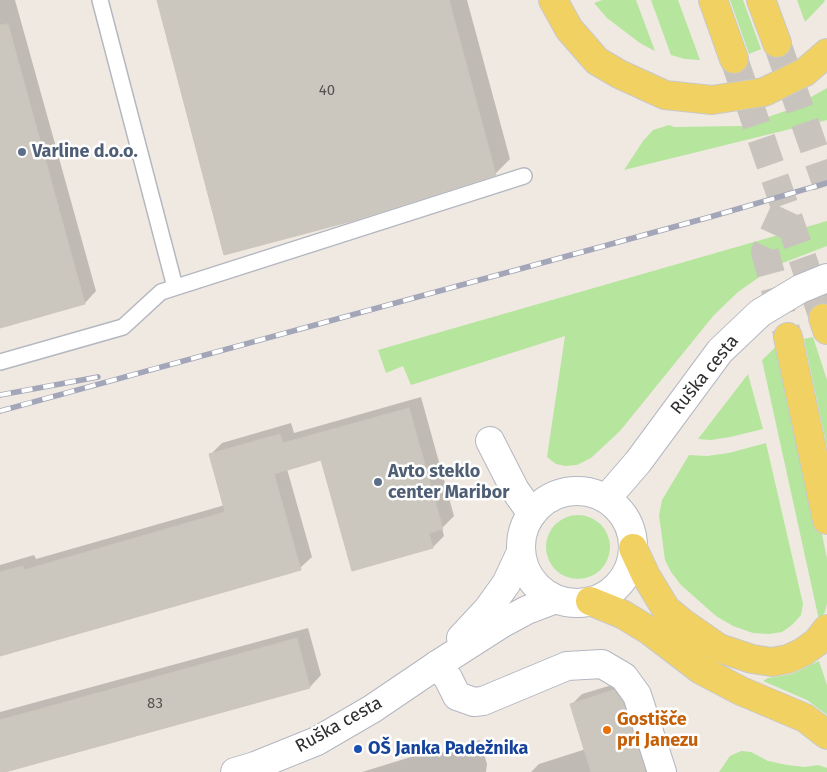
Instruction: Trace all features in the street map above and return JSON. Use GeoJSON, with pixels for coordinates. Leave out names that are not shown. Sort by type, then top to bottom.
{"type":"FeatureCollection","features":[{"type":"Feature","properties":{"kind":"main road"},"geometry":{"type":"LineString","coordinates":[[553,0],[569,29],[597,61],[619,74],[665,95],[712,100],[764,92],[805,72],[827,54]]}},
{"type":"Feature","properties":{"kind":"main road"},"geometry":{"type":"LineString","coordinates":[[713,0],[734,59]]}},
{"type":"Feature","properties":{"kind":"main road"},"geometry":{"type":"LineString","coordinates":[[761,0],[776,43]]}},
{"type":"Feature","properties":{"kind":"main road"},"geometry":{"type":"LineString","coordinates":[[788,338],[827,520]]}},
{"type":"Feature","properties":{"kind":"main road"},"geometry":{"type":"LineString","coordinates":[[633,548],[646,576],[666,609],[683,624],[718,648],[752,659],[772,662],[788,659],[803,652],[817,642],[827,629]]}},
{"type":"Feature","properties":{"kind":"main road"},"geometry":{"type":"LineString","coordinates":[[590,602],[622,614],[650,631],[701,670],[741,691],[805,718],[827,735]]}},
{"type":"Feature","properties":{"kind":"street","name":"Ruška cesta"},"geometry":{"type":"LineString","coordinates":[[606,499],[638,462],[720,351],[760,313],[800,289],[827,278]]}},
{"type":"Feature","properties":{"kind":"street"},"geometry":{"type":"LineString","coordinates":[[490,441],[515,490],[532,514]]}},
{"type":"Feature","properties":{"kind":"street"},"geometry":{"type":"LineString","coordinates":[[580,491],[593,493],[606,499],[615,506],[626,520],[632,536],[631,561],[621,582],[602,598],[590,602],[567,603],[556,600],[537,587],[529,577],[523,564],[520,552],[521,538],[525,525],[541,504],[552,496],[580,491]]}},
{"type":"Feature","properties":{"kind":"street"},"geometry":{"type":"LineString","coordinates":[[437,665],[488,609],[506,584],[520,552]]}},
{"type":"Feature","properties":{"kind":"street"},"geometry":{"type":"LineString","coordinates":[[437,665],[501,624],[527,610],[556,600]]}},
{"type":"Feature","properties":{"kind":"street"},"geometry":{"type":"LineString","coordinates":[[437,665],[448,678],[457,696],[474,702],[483,702],[567,666],[602,664],[624,677],[637,695],[662,772]]}},
{"type":"Feature","properties":{"kind":"street","name":"Ruška cesta"},"geometry":{"type":"LineString","coordinates":[[235,772],[317,741],[372,709],[437,665]]}},
{"type":"Feature","properties":{"kind":"lane"},"geometry":{"type":"LineString","coordinates":[[100,0],[176,287]]}},
{"type":"Feature","properties":{"kind":"lane"},"geometry":{"type":"LineString","coordinates":[[0,362],[123,327],[161,292],[524,176]]}},
{"type":"Feature","properties":{"kind":"green space"},"geometry":{"type":"Polygon","coordinates":[[[602,0],[636,0],[655,51],[640,43],[607,18],[594,3],[602,0]]]}},
{"type":"Feature","properties":{"kind":"green space"},"geometry":{"type":"Polygon","coordinates":[[[651,0],[678,0],[700,60],[685,59],[671,55],[651,0]]]}},
{"type":"Feature","properties":{"kind":"green space"},"geometry":{"type":"Polygon","coordinates":[[[730,0],[743,0],[761,49],[749,54],[730,0]]]}},
{"type":"Feature","properties":{"kind":"green space"},"geometry":{"type":"Polygon","coordinates":[[[797,0],[824,0],[825,1],[805,22],[797,0]]]}},
{"type":"Feature","properties":{"kind":"green space"},"geometry":{"type":"Polygon","coordinates":[[[827,88],[827,120],[624,170],[643,141],[653,130],[669,125],[674,127],[742,126],[788,110],[827,88]]]}},
{"type":"Feature","properties":{"kind":"green space"},"geometry":{"type":"Polygon","coordinates":[[[827,221],[827,246],[775,266],[738,292],[714,315],[620,431],[591,458],[577,465],[565,466],[556,464],[547,457],[565,336],[411,385],[403,366],[386,373],[378,350],[827,221]]]}},
{"type":"Feature","properties":{"kind":"green space"},"geometry":{"type":"Polygon","coordinates":[[[813,337],[827,380],[827,447],[804,339],[813,337]]]}},
{"type":"Feature","properties":{"kind":"green space"},"geometry":{"type":"Polygon","coordinates":[[[781,342],[827,558],[827,603],[825,612],[819,620],[762,360],[781,342]]]}},
{"type":"Feature","properties":{"kind":"green space"},"geometry":{"type":"Polygon","coordinates":[[[748,374],[763,429],[711,440],[698,439],[748,374]]]}},
{"type":"Feature","properties":{"kind":"green space"},"geometry":{"type":"Polygon","coordinates":[[[766,443],[803,604],[801,615],[792,625],[782,632],[769,634],[753,633],[733,626],[716,616],[681,585],[665,560],[659,515],[662,500],[689,455],[707,456],[729,453],[766,443]]]}},
{"type":"Feature","properties":{"kind":"green space"},"geometry":{"type":"Polygon","coordinates":[[[578,515],[596,521],[604,529],[610,547],[604,565],[596,573],[578,579],[560,573],[552,565],[546,547],[552,529],[560,521],[578,515]]]}},
{"type":"Feature","properties":{"kind":"green space"},"geometry":{"type":"Polygon","coordinates":[[[819,661],[827,685],[827,715],[807,700],[763,681],[768,678],[792,674],[819,661]]]}},
{"type":"Feature","properties":{"kind":"green space"},"geometry":{"type":"Polygon","coordinates":[[[741,751],[751,752],[768,761],[787,765],[805,767],[818,765],[827,768],[827,772],[719,772],[730,756],[741,751]]]}},
{"type":"Feature","properties":{"kind":"building"},"geometry":{"type":"Polygon","coordinates":[[[157,0],[449,0],[496,175],[352,221],[224,255],[157,0]]]}},
{"type":"Feature","properties":{"kind":"building","name":"Varline d.o.o."},"geometry":{"type":"Polygon","coordinates":[[[8,24],[85,304],[0,328],[0,25],[8,24]]]}},
{"type":"Feature","properties":{"kind":"building"},"geometry":{"type":"Polygon","coordinates":[[[409,408],[443,529],[429,533],[433,548],[352,571],[321,460],[274,474],[301,570],[0,656],[0,572],[23,566],[24,570],[225,512],[209,454],[280,434],[283,443],[409,408]]]}},
{"type":"Feature","properties":{"kind":"building"},"geometry":{"type":"Polygon","coordinates":[[[297,638],[310,688],[0,772],[0,720],[297,638]]]}},
{"type":"Feature","properties":{"kind":"building","name":"Gostišče pri Janezu"},"geometry":{"type":"Polygon","coordinates":[[[614,690],[623,702],[646,772],[591,772],[570,704],[614,690]]]}},
{"type":"Feature","properties":{"kind":"tunnel"},"geometry":{"type":"LineString","coordinates":[[777,43],[827,186]]}},
{"type":"Feature","properties":{"kind":"tunnel"},"geometry":{"type":"LineString","coordinates":[[734,59],[823,318]]}},
{"type":"Feature","properties":{"kind":"tunnel"},"geometry":{"type":"LineString","coordinates":[[785,209],[765,252],[788,337]]}},
{"type":"Feature","properties":{"kind":"railway"},"geometry":{"type":"LineString","coordinates":[[0,411],[710,217],[827,183]]}},
{"type":"Feature","properties":{"kind":"railway"},"geometry":{"type":"LineString","coordinates":[[0,395],[98,377]]}},
{"type":"Feature","properties":{"kind":"place","name":"Varline d.o.o."},"geometry":{"type":"Point","coordinates":[22,152]}},
{"type":"Feature","properties":{"kind":"place","name":"Avto steklo center Maribor"},"geometry":{"type":"Point","coordinates":[378,482]}},
{"type":"Feature","properties":{"kind":"place","name":"Gostišče pri Janezu"},"geometry":{"type":"Point","coordinates":[607,730]}},
{"type":"Feature","properties":{"kind":"place","name":"OŠ Janka Padežnika"},"geometry":{"type":"Point","coordinates":[358,749]}}]}
